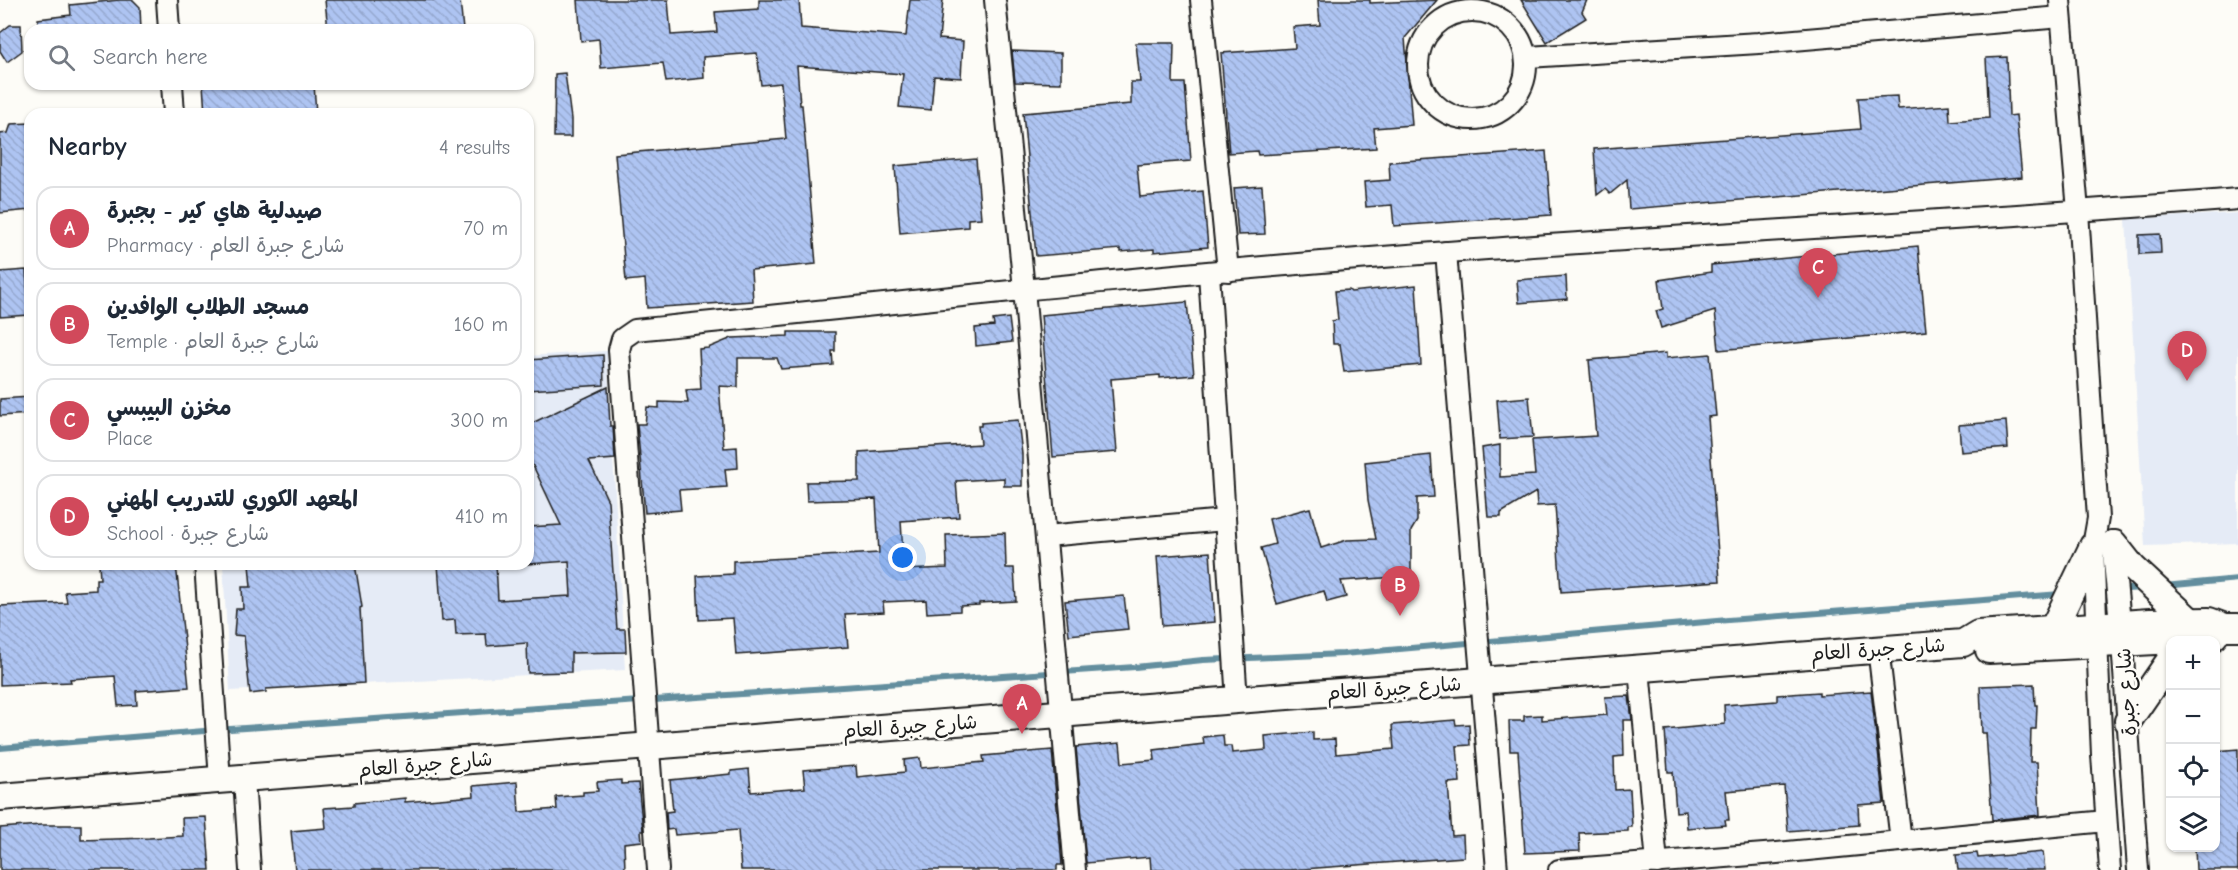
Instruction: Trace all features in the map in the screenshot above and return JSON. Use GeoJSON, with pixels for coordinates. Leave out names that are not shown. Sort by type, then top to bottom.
{"type":"FeatureCollection","features":[{"type":"Feature","properties":{"kind":"main road"},"geometry":{"type":"LineString","coordinates":[[2054,629],[2103,545],[2133,568],[2189,634]]}},
{"type":"Feature","properties":{"kind":"main road"},"geometry":{"type":"LineString","coordinates":[[1962,643],[1977,651],[2106,635],[2189,634],[2209,621],[2231,627]]}},
{"type":"Feature","properties":{"kind":"main road"},"geometry":{"type":"LineString","coordinates":[[1962,643],[1978,634],[2054,629],[2106,635]]}},
{"type":"Feature","properties":{"kind":"main road","name":"شارع جبرة العام"},"geometry":{"type":"LineString","coordinates":[[0,797],[1962,643]]}},
{"type":"Feature","properties":{"kind":"main road"},"geometry":{"type":"LineString","coordinates":[[2128,721],[2166,666]]}},
{"type":"Feature","properties":{"kind":"street"},"geometry":{"type":"LineString","coordinates":[[167,0],[169,24]]}},
{"type":"Feature","properties":{"kind":"street"},"geometry":{"type":"LineString","coordinates":[[995,0],[1024,289],[1075,870]]}},
{"type":"Feature","properties":{"kind":"street"},"geometry":{"type":"LineString","coordinates":[[1201,0],[1219,272],[1225,520],[1237,701]]}},
{"type":"Feature","properties":{"kind":"street"},"geometry":{"type":"LineString","coordinates":[[1527,57],[1759,43],[2061,9],[2078,212]]}},
{"type":"Feature","properties":{"kind":"street"},"geometry":{"type":"LineString","coordinates":[[1472,10],[1501,19],[1513,29],[1522,42],[1527,57],[1527,72],[1523,87],[1515,100],[1503,111],[1489,118],[1473,120],[1458,118],[1444,112],[1432,102],[1423,89],[1418,74],[1418,58],[1422,43],[1430,30],[1442,20],[1456,13],[1472,10]]}},
{"type":"Feature","properties":{"kind":"street"},"geometry":{"type":"LineString","coordinates":[[172,90],[174,108]]}},
{"type":"Feature","properties":{"kind":"street"},"geometry":{"type":"LineString","coordinates":[[658,870],[618,351],[622,339],[635,330],[1024,289],[1446,252],[2078,212],[2238,199]]}},
{"type":"Feature","properties":{"kind":"street","name":"شارع جبرة"},"geometry":{"type":"LineString","coordinates":[[2078,212],[2098,518],[2103,545],[2106,635],[2106,820],[2110,870]]}},
{"type":"Feature","properties":{"kind":"street"},"geometry":{"type":"LineString","coordinates":[[1446,252],[1497,870]]}},
{"type":"Feature","properties":{"kind":"street"},"geometry":{"type":"LineString","coordinates":[[1046,536],[1225,520]]}},
{"type":"Feature","properties":{"kind":"street"},"geometry":{"type":"LineString","coordinates":[[206,570],[232,779],[250,870]]}},
{"type":"Feature","properties":{"kind":"street","name":"شارع جبرة"},"geometry":{"type":"LineString","coordinates":[[2106,635],[2128,721],[2138,870]]}},
{"type":"Feature","properties":{"kind":"street"},"geometry":{"type":"LineString","coordinates":[[1878,648],[1901,842]]}},
{"type":"Feature","properties":{"kind":"street"},"geometry":{"type":"LineString","coordinates":[[1639,669],[1657,863]]}},
{"type":"Feature","properties":{"kind":"street"},"geometry":{"type":"LineString","coordinates":[[1559,870],[1657,863],[1777,862],[1901,842],[2106,820]]}},
{"type":"Feature","properties":{"kind":"shaded area"},"geometry":{"type":"Polygon","coordinates":[[[2238,213],[2238,543],[2145,546],[2126,219],[2238,213]]]}},
{"type":"Feature","properties":{"kind":"shaded area"},"geometry":{"type":"Polygon","coordinates":[[[607,351],[625,670],[230,691],[223,570],[534,570],[534,356],[607,351]]]}},
{"type":"Feature","properties":{"kind":"building"},"geometry":{"type":"Polygon","coordinates":[[[133,0],[140,7],[141,24],[38,24],[38,19],[71,15],[70,5],[133,0]]]}},
{"type":"Feature","properties":{"kind":"building"},"geometry":{"type":"Polygon","coordinates":[[[325,0],[460,0],[462,24],[327,24],[325,0]]]}},
{"type":"Feature","properties":{"kind":"building"},"geometry":{"type":"Polygon","coordinates":[[[578,0],[668,0],[671,35],[717,32],[715,12],[759,9],[759,0],[799,0],[801,28],[906,36],[910,0],[943,0],[939,39],[963,41],[961,78],[934,76],[931,110],[899,107],[903,74],[797,66],[816,264],[751,270],[753,301],[647,308],[645,279],[626,281],[615,154],[786,139],[781,83],[761,85],[757,53],[703,57],[704,78],[666,82],[663,63],[601,68],[599,39],[581,41],[578,0]]]}},
{"type":"Feature","properties":{"kind":"building"},"geometry":{"type":"Polygon","coordinates":[[[1318,0],[1370,0],[1370,3],[1437,0],[1405,38],[1412,125],[1374,128],[1376,148],[1258,155],[1257,151],[1229,153],[1221,53],[1295,48],[1293,27],[1320,25],[1318,0]]]}},
{"type":"Feature","properties":{"kind":"building"},"geometry":{"type":"Polygon","coordinates":[[[1521,0],[1587,0],[1582,12],[1586,18],[1547,42],[1521,0]]]}},
{"type":"Feature","properties":{"kind":"building"},"geometry":{"type":"Polygon","coordinates":[[[10,25],[21,25],[22,51],[7,62],[0,51],[0,33],[10,25]]]}},
{"type":"Feature","properties":{"kind":"building"},"geometry":{"type":"Polygon","coordinates":[[[1136,43],[1174,43],[1173,83],[1185,83],[1191,161],[1137,165],[1140,197],[1203,191],[1208,247],[1154,252],[1154,249],[1121,252],[1121,249],[1036,256],[1023,113],[1131,104],[1131,82],[1140,82],[1136,43]]]}},
{"type":"Feature","properties":{"kind":"building"},"geometry":{"type":"Polygon","coordinates":[[[1012,51],[1061,53],[1061,83],[1015,82],[1012,51]]]}},
{"type":"Feature","properties":{"kind":"building"},"geometry":{"type":"Polygon","coordinates":[[[2007,57],[2009,116],[2016,115],[2022,177],[1629,209],[1627,180],[1610,194],[1605,189],[1597,195],[1594,149],[1861,129],[1858,98],[1897,96],[1898,109],[1949,105],[1950,121],[1989,118],[1986,58],[2007,57]]]}},
{"type":"Feature","properties":{"kind":"building"},"geometry":{"type":"Polygon","coordinates":[[[565,73],[571,137],[554,137],[555,74],[565,73]]]}},
{"type":"Feature","properties":{"kind":"building"},"geometry":{"type":"Polygon","coordinates":[[[203,90],[314,90],[316,108],[205,108],[203,90]]]}},
{"type":"Feature","properties":{"kind":"building"},"geometry":{"type":"Polygon","coordinates":[[[24,123],[24,211],[0,213],[0,134],[8,133],[11,124],[24,123]]]}},
{"type":"Feature","properties":{"kind":"building"},"geometry":{"type":"Polygon","coordinates":[[[1546,151],[1551,215],[1394,226],[1392,205],[1366,207],[1364,182],[1390,180],[1389,162],[1546,151]]]}},
{"type":"Feature","properties":{"kind":"building"},"geometry":{"type":"Polygon","coordinates":[[[976,159],[981,218],[968,219],[968,227],[900,233],[895,166],[976,159]]]}},
{"type":"Feature","properties":{"kind":"building"},"geometry":{"type":"Polygon","coordinates":[[[1262,186],[1265,234],[1238,235],[1234,188],[1262,186]]]}},
{"type":"Feature","properties":{"kind":"building"},"geometry":{"type":"Polygon","coordinates":[[[2160,234],[2161,253],[2139,254],[2139,235],[2160,234]]]}},
{"type":"Feature","properties":{"kind":"building"},"geometry":{"type":"Polygon","coordinates":[[[1918,246],[1926,331],[1719,350],[1715,311],[1661,328],[1656,311],[1663,309],[1659,280],[1711,272],[1711,265],[1918,246]]]}},
{"type":"Feature","properties":{"kind":"building"},"geometry":{"type":"Polygon","coordinates":[[[24,270],[24,315],[0,317],[0,272],[24,270]]]}},
{"type":"Feature","properties":{"kind":"building"},"geometry":{"type":"Polygon","coordinates":[[[1566,276],[1567,299],[1519,303],[1517,280],[1566,276]]]}},
{"type":"Feature","properties":{"kind":"building"},"geometry":{"type":"Polygon","coordinates":[[[1416,285],[1421,365],[1344,372],[1340,344],[1333,344],[1332,321],[1338,320],[1335,291],[1349,290],[1351,292],[1416,285]]]}},
{"type":"Feature","properties":{"kind":"building"},"geometry":{"type":"Polygon","coordinates":[[[1187,302],[1194,375],[1111,379],[1117,452],[1053,457],[1041,315],[1187,302]]]}},
{"type":"Feature","properties":{"kind":"building"},"geometry":{"type":"Polygon","coordinates":[[[1009,318],[1012,342],[976,346],[975,328],[994,326],[993,320],[1009,318]]]}},
{"type":"Feature","properties":{"kind":"building"},"geometry":{"type":"Polygon","coordinates":[[[788,332],[835,332],[835,351],[832,351],[833,365],[781,369],[777,358],[738,358],[738,387],[719,386],[724,448],[737,447],[738,468],[725,469],[727,487],[679,490],[681,510],[645,513],[637,424],[645,424],[647,407],[659,408],[659,402],[688,403],[686,390],[701,389],[699,349],[708,348],[732,338],[788,336],[788,332]]]}},
{"type":"Feature","properties":{"kind":"building"},"geometry":{"type":"Polygon","coordinates":[[[1666,353],[1666,358],[1710,354],[1716,416],[1708,417],[1720,581],[1561,592],[1555,505],[1537,506],[1536,492],[1501,513],[1501,517],[1488,517],[1482,448],[1500,445],[1500,477],[1535,475],[1532,440],[1596,436],[1589,360],[1666,353]]]}},
{"type":"Feature","properties":{"kind":"building"},"geometry":{"type":"Polygon","coordinates":[[[603,355],[604,385],[534,390],[534,360],[603,355]]]}},
{"type":"Feature","properties":{"kind":"building"},"geometry":{"type":"Polygon","coordinates":[[[608,387],[615,459],[589,461],[608,501],[617,629],[625,629],[626,652],[571,653],[571,672],[528,673],[527,643],[487,646],[486,634],[456,635],[455,620],[442,621],[438,570],[496,570],[498,600],[571,596],[569,561],[534,564],[534,527],[561,525],[534,468],[534,422],[608,387]]]}},
{"type":"Feature","properties":{"kind":"building"},"geometry":{"type":"Polygon","coordinates":[[[24,397],[24,414],[0,416],[0,399],[24,397]]]}},
{"type":"Feature","properties":{"kind":"building"},"geometry":{"type":"Polygon","coordinates":[[[1529,397],[1533,437],[1500,439],[1497,400],[1529,397]]]}},
{"type":"Feature","properties":{"kind":"building"},"geometry":{"type":"Polygon","coordinates":[[[1018,420],[1022,454],[1022,486],[1004,486],[1004,478],[956,481],[959,517],[901,521],[904,570],[947,568],[946,535],[1005,533],[1006,568],[1014,568],[1016,601],[979,603],[979,605],[960,606],[960,611],[927,613],[926,600],[883,602],[884,612],[845,614],[848,647],[736,655],[733,618],[699,620],[697,576],[733,574],[733,561],[879,553],[876,499],[807,501],[806,482],[859,481],[859,452],[980,444],[978,426],[981,426],[981,423],[1018,420]]]}},
{"type":"Feature","properties":{"kind":"building"},"geometry":{"type":"Polygon","coordinates":[[[2006,421],[2008,448],[1961,452],[1959,425],[2006,421]]]}},
{"type":"Feature","properties":{"kind":"building"},"geometry":{"type":"Polygon","coordinates":[[[1431,455],[1434,497],[1417,498],[1417,521],[1411,531],[1411,576],[1341,581],[1346,597],[1327,602],[1324,591],[1277,604],[1261,548],[1275,544],[1269,519],[1310,508],[1321,548],[1347,540],[1376,539],[1368,500],[1365,462],[1431,455]]]}},
{"type":"Feature","properties":{"kind":"building"},"geometry":{"type":"Polygon","coordinates":[[[1210,552],[1215,622],[1162,626],[1157,556],[1210,552]]]}},
{"type":"Feature","properties":{"kind":"building"},"geometry":{"type":"Polygon","coordinates":[[[99,570],[177,570],[189,687],[136,691],[137,705],[118,706],[115,676],[70,679],[71,682],[0,685],[0,606],[67,603],[65,592],[96,590],[96,579],[100,579],[99,570]]]}},
{"type":"Feature","properties":{"kind":"building"},"geometry":{"type":"Polygon","coordinates":[[[250,570],[356,570],[362,607],[360,608],[364,683],[266,689],[266,692],[250,694],[244,636],[234,635],[236,609],[243,609],[242,587],[251,587],[250,570]]]}},
{"type":"Feature","properties":{"kind":"building"},"geometry":{"type":"Polygon","coordinates":[[[1124,596],[1128,629],[1069,635],[1065,601],[1124,596]]]}},
{"type":"Feature","properties":{"kind":"building"},"geometry":{"type":"Polygon","coordinates":[[[2034,684],[2035,705],[2037,705],[2036,729],[2031,729],[2030,762],[2037,762],[2040,815],[1992,820],[1986,733],[1982,733],[1980,686],[2034,684]]]}},
{"type":"Feature","properties":{"kind":"building"},"geometry":{"type":"Polygon","coordinates":[[[1871,691],[1884,803],[1858,805],[1859,825],[1788,831],[1784,786],[1726,791],[1729,820],[1725,820],[1726,825],[1687,828],[1686,811],[1676,812],[1673,772],[1668,772],[1665,730],[1725,724],[1724,705],[1777,701],[1777,695],[1871,691]]]}},
{"type":"Feature","properties":{"kind":"building"},"geometry":{"type":"Polygon","coordinates":[[[1629,696],[1632,720],[1623,720],[1624,756],[1614,757],[1615,790],[1630,789],[1632,827],[1628,827],[1628,831],[1579,833],[1580,851],[1525,853],[1518,751],[1510,751],[1509,721],[1524,721],[1524,716],[1542,715],[1542,720],[1607,715],[1605,697],[1629,696]]]}},
{"type":"Feature","properties":{"kind":"building"},"geometry":{"type":"Polygon","coordinates":[[[1455,720],[1456,725],[1469,724],[1470,745],[1457,746],[1460,782],[1448,783],[1452,836],[1463,835],[1464,857],[1290,870],[1151,870],[1150,857],[1086,863],[1076,747],[1120,743],[1122,763],[1155,760],[1154,750],[1204,744],[1203,737],[1223,735],[1224,746],[1231,746],[1232,753],[1266,750],[1265,736],[1313,732],[1313,740],[1335,739],[1336,754],[1394,749],[1392,725],[1455,720]]]}},
{"type":"Feature","properties":{"kind":"building"},"geometry":{"type":"Polygon","coordinates":[[[2238,749],[2238,870],[2196,870],[2195,852],[2220,852],[2220,751],[2238,749]]]}},
{"type":"Feature","properties":{"kind":"building"},"geometry":{"type":"Polygon","coordinates":[[[1052,750],[1062,865],[1057,865],[1057,870],[741,870],[738,830],[675,835],[674,829],[667,830],[666,812],[673,811],[670,780],[731,774],[731,771],[749,769],[751,792],[805,788],[803,770],[856,766],[857,777],[905,772],[904,760],[920,758],[921,768],[984,762],[983,756],[1052,750]]]}},
{"type":"Feature","properties":{"kind":"building"},"geometry":{"type":"Polygon","coordinates":[[[621,780],[621,784],[638,783],[643,831],[641,831],[642,841],[624,843],[625,870],[295,870],[291,831],[326,828],[324,808],[405,798],[405,802],[474,796],[473,786],[517,782],[519,812],[557,809],[556,797],[583,795],[583,792],[598,791],[597,782],[621,780]]]}},
{"type":"Feature","properties":{"kind":"building"},"geometry":{"type":"Polygon","coordinates":[[[206,817],[210,870],[0,870],[0,828],[81,825],[81,840],[149,838],[183,836],[182,818],[206,817]]]}},
{"type":"Feature","properties":{"kind":"building"},"geometry":{"type":"Polygon","coordinates":[[[2043,852],[2045,870],[1958,870],[1956,855],[1977,853],[1978,858],[2043,852]]]}},
{"type":"Feature","properties":{"kind":"waterway"},"geometry":{"type":"LineString","coordinates":[[2164,586],[2238,579]]}},
{"type":"Feature","properties":{"kind":"waterway"},"geometry":{"type":"LineString","coordinates":[[2098,591],[2142,588]]}},
{"type":"Feature","properties":{"kind":"waterway"},"geometry":{"type":"LineString","coordinates":[[0,748],[216,730],[1135,667],[1203,660],[1343,654],[1728,620],[2061,594]]}},
{"type":"Feature","properties":{"kind":"place","name":"مخزن البيبسي"},"geometry":{"type":"Point","coordinates":[1818,298]}},
{"type":"Feature","properties":{"kind":"place","name":"المعهد الكوري للتدريب المهني"},"geometry":{"type":"Point","coordinates":[2187,381]}},
{"type":"Feature","properties":{"kind":"place","name":"مسجد الطلاب الوافدين"},"geometry":{"type":"Point","coordinates":[1400,616]}},
{"type":"Feature","properties":{"kind":"place","name":"صيدلية هاي كير - بجبرة"},"geometry":{"type":"Point","coordinates":[1022,734]}}]}
